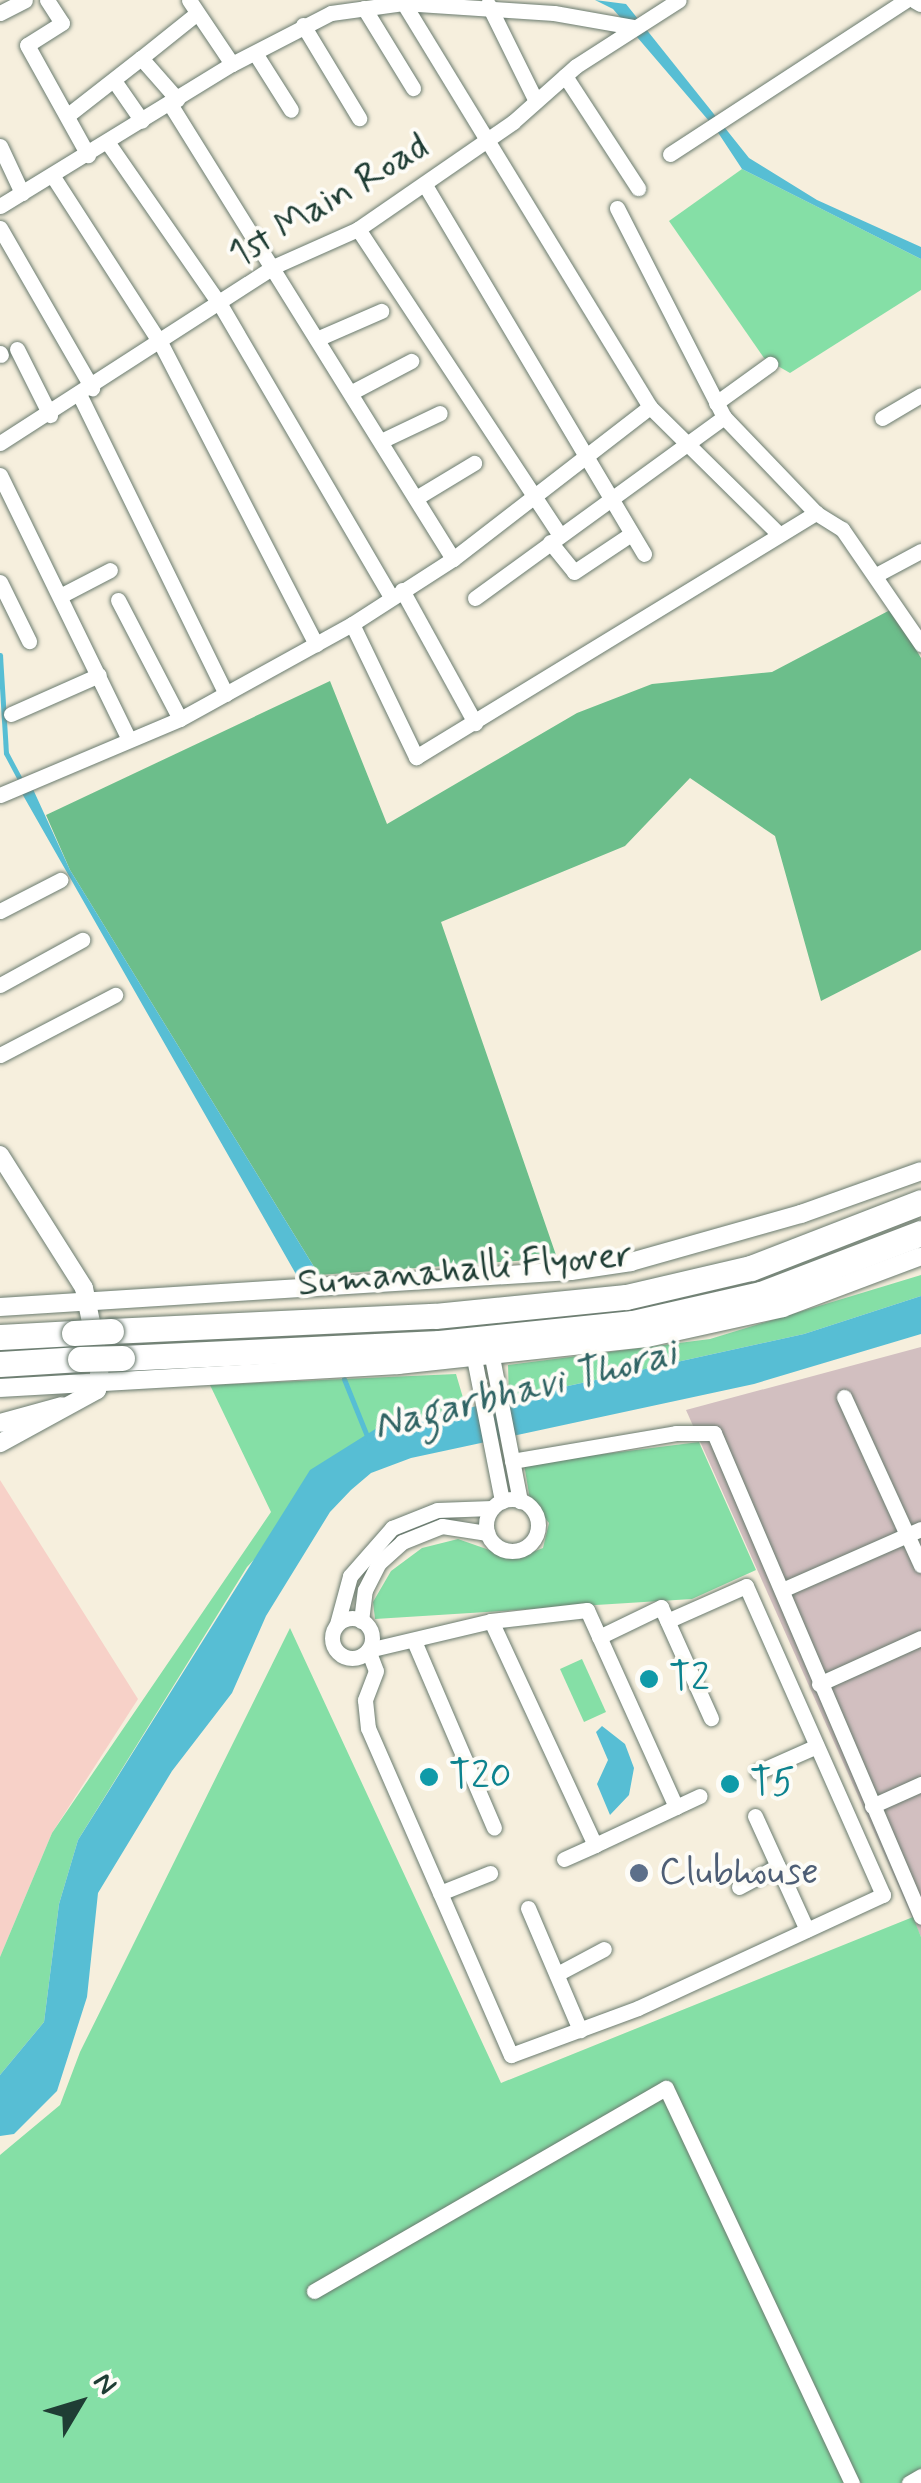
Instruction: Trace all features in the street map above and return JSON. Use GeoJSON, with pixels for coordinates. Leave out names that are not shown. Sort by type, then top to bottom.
{"type":"FeatureCollection","features":[{"type":"Feature","properties":{"kind":"highway","name":"Sumanahalli Flyover"},"geometry":{"type":"LineString","coordinates":[[0,1336],[435,1316],[626,1297],[751,1268],[921,1202]]}},
{"type":"Feature","properties":{"kind":"highway","name":"Sumanahalli Flyover"},"geometry":{"type":"LineString","coordinates":[[0,1364],[438,1343],[634,1322],[761,1294],[921,1233]]}},
{"type":"Feature","properties":{"kind":"street"},"geometry":{"type":"LineString","coordinates":[[0,13],[26,0]]}},
{"type":"Feature","properties":{"kind":"street"},"geometry":{"type":"LineString","coordinates":[[47,0],[62,23],[28,45],[88,155]]}},
{"type":"Feature","properties":{"kind":"street","name":"1st Main Road"},"geometry":{"type":"LineString","coordinates":[[0,443],[161,344],[275,266],[358,229],[485,142],[565,76],[633,27],[679,0]]}},
{"type":"Feature","properties":{"kind":"street"},"geometry":{"type":"LineString","coordinates":[[670,154],[906,0]]}},
{"type":"Feature","properties":{"kind":"street"},"geometry":{"type":"LineString","coordinates":[[0,206],[303,25],[328,6],[364,8],[402,2],[488,4],[633,27]]}},
{"type":"Feature","properties":{"kind":"street"},"geometry":{"type":"LineString","coordinates":[[402,2],[650,407],[779,534]]}},
{"type":"Feature","properties":{"kind":"street"},"geometry":{"type":"LineString","coordinates":[[488,4],[536,101]]}},
{"type":"Feature","properties":{"kind":"street"},"geometry":{"type":"LineString","coordinates":[[68,115],[115,82],[193,7],[232,64]]}},
{"type":"Feature","properties":{"kind":"street"},"geometry":{"type":"LineString","coordinates":[[364,8],[413,88]]}},
{"type":"Feature","properties":{"kind":"street"},"geometry":{"type":"LineString","coordinates":[[303,25],[359,118]]}},
{"type":"Feature","properties":{"kind":"street"},"geometry":{"type":"LineString","coordinates":[[255,53],[291,110]]}},
{"type":"Feature","properties":{"kind":"street"},"geometry":{"type":"LineString","coordinates":[[141,58],[173,102],[453,559]]}},
{"type":"Feature","properties":{"kind":"street"},"geometry":{"type":"LineString","coordinates":[[565,76],[638,188]]}},
{"type":"Feature","properties":{"kind":"street"},"geometry":{"type":"LineString","coordinates":[[115,82],[142,121]]}},
{"type":"Feature","properties":{"kind":"street"},"geometry":{"type":"LineString","coordinates":[[108,143],[220,306],[475,723]]}},
{"type":"Feature","properties":{"kind":"street"},"geometry":{"type":"LineString","coordinates":[[0,146],[22,193]]}},
{"type":"Feature","properties":{"kind":"street"},"geometry":{"type":"LineString","coordinates":[[52,175],[161,344],[316,644]]}},
{"type":"Feature","properties":{"kind":"street"},"geometry":{"type":"LineString","coordinates":[[425,185],[584,461],[644,554]]}},
{"type":"Feature","properties":{"kind":"street"},"geometry":{"type":"LineString","coordinates":[[617,208],[720,410],[816,513],[842,529],[921,644]]}},
{"type":"Feature","properties":{"kind":"street"},"geometry":{"type":"LineString","coordinates":[[0,228],[85,391],[226,694]]}},
{"type":"Feature","properties":{"kind":"street"},"geometry":{"type":"LineString","coordinates":[[358,229],[536,496],[574,572],[631,534]]}},
{"type":"Feature","properties":{"kind":"street"},"geometry":{"type":"LineString","coordinates":[[319,338],[381,311]]}},
{"type":"Feature","properties":{"kind":"street"},"geometry":{"type":"LineString","coordinates":[[6,352],[50,414]]}},
{"type":"Feature","properties":{"kind":"street"},"geometry":{"type":"LineString","coordinates":[[352,392],[411,362]]}},
{"type":"Feature","properties":{"kind":"street"},"geometry":{"type":"LineString","coordinates":[[475,598],[686,444],[770,364]]}},
{"type":"Feature","properties":{"kind":"street"},"geometry":{"type":"LineString","coordinates":[[882,418],[921,394]]}},
{"type":"Feature","properties":{"kind":"street"},"geometry":{"type":"LineString","coordinates":[[0,796],[180,719],[352,624],[453,559],[650,407]]}},
{"type":"Feature","properties":{"kind":"street"},"geometry":{"type":"LineString","coordinates":[[381,441],[440,412]]}},
{"type":"Feature","properties":{"kind":"street"},"geometry":{"type":"LineString","coordinates":[[416,498],[474,463]]}},
{"type":"Feature","properties":{"kind":"street"},"geometry":{"type":"LineString","coordinates":[[0,475],[62,595],[128,738]]}},
{"type":"Feature","properties":{"kind":"street"},"geometry":{"type":"LineString","coordinates":[[352,624],[412,753],[475,723],[816,513]]}},
{"type":"Feature","properties":{"kind":"street"},"geometry":{"type":"LineString","coordinates":[[876,575],[921,552]]}},
{"type":"Feature","properties":{"kind":"street"},"geometry":{"type":"LineString","coordinates":[[62,595],[110,570]]}},
{"type":"Feature","properties":{"kind":"street"},"geometry":{"type":"LineString","coordinates":[[0,582],[28,642]]}},
{"type":"Feature","properties":{"kind":"street"},"geometry":{"type":"LineString","coordinates":[[118,600],[180,719]]}},
{"type":"Feature","properties":{"kind":"street"},"geometry":{"type":"LineString","coordinates":[[11,714],[99,675]]}},
{"type":"Feature","properties":{"kind":"street"},"geometry":{"type":"LineString","coordinates":[[0,911],[60,880]]}},
{"type":"Feature","properties":{"kind":"street"},"geometry":{"type":"LineString","coordinates":[[0,985],[82,940]]}},
{"type":"Feature","properties":{"kind":"street"},"geometry":{"type":"LineString","coordinates":[[0,1055],[115,995]]}},
{"type":"Feature","properties":{"kind":"street"},"geometry":{"type":"LineString","coordinates":[[0,1155],[87,1300],[100,1383]]}},
{"type":"Feature","properties":{"kind":"street"},"geometry":{"type":"LineString","coordinates":[[0,1307],[631,1262],[802,1214],[921,1171]]}},
{"type":"Feature","properties":{"kind":"street"},"geometry":{"type":"LineString","coordinates":[[0,1388],[340,1368],[485,1364],[648,1338],[783,1308],[921,1256]]}},
{"type":"Feature","properties":{"kind":"street"},"geometry":{"type":"LineString","coordinates":[[485,1364],[520,1501],[537,1520],[530,1544],[505,1550],[487,1532],[442,1526],[402,1542],[380,1563],[365,1590],[368,1650],[376,1671],[365,1700],[368,1728],[511,2055],[580,2030],[882,1895],[746,1586],[667,1621]]}},
{"type":"Feature","properties":{"kind":"street"},"geometry":{"type":"LineString","coordinates":[[485,1364],[497,1504],[487,1532]]}},
{"type":"Feature","properties":{"kind":"street"},"geometry":{"type":"LineString","coordinates":[[0,1444],[76,1403],[100,1383]]}},
{"type":"Feature","properties":{"kind":"street"},"geometry":{"type":"LineString","coordinates":[[844,1397],[914,1532],[921,1565]]}},
{"type":"Feature","properties":{"kind":"street"},"geometry":{"type":"LineString","coordinates":[[0,1423],[76,1403]]}},
{"type":"Feature","properties":{"kind":"street"},"geometry":{"type":"LineString","coordinates":[[511,1458],[708,1430],[782,1590],[921,1917]]}},
{"type":"Feature","properties":{"kind":"street"},"geometry":{"type":"LineString","coordinates":[[520,1501],[437,1510],[392,1528],[350,1576],[332,1643],[339,1654],[351,1659],[368,1650],[491,1621],[587,1610],[676,1807]]}},
{"type":"Feature","properties":{"kind":"street"},"geometry":{"type":"LineString","coordinates":[[782,1590],[914,1532]]}},
{"type":"Feature","properties":{"kind":"street"},"geometry":{"type":"LineString","coordinates":[[599,1637],[661,1607],[711,1718]]}},
{"type":"Feature","properties":{"kind":"street"},"geometry":{"type":"LineString","coordinates":[[491,1621],[596,1845]]}},
{"type":"Feature","properties":{"kind":"street"},"geometry":{"type":"LineString","coordinates":[[336,1624],[366,1626],[414,1642],[494,1828]]}},
{"type":"Feature","properties":{"kind":"street"},"geometry":{"type":"LineString","coordinates":[[819,1684],[921,1638]]}},
{"type":"Feature","properties":{"kind":"street"},"geometry":{"type":"LineString","coordinates":[[758,1772],[813,1738],[834,1719]]}},
{"type":"Feature","properties":{"kind":"street"},"geometry":{"type":"LineString","coordinates":[[872,1806],[921,1784]]}},
{"type":"Feature","properties":{"kind":"street"},"geometry":{"type":"LineString","coordinates":[[564,1860],[700,1796]]}},
{"type":"Feature","properties":{"kind":"street"},"geometry":{"type":"LineString","coordinates":[[755,1816],[807,1930]]}},
{"type":"Feature","properties":{"kind":"street"},"geometry":{"type":"LineString","coordinates":[[739,1886],[778,1866]]}},
{"type":"Feature","properties":{"kind":"street"},"geometry":{"type":"LineString","coordinates":[[440,1894],[490,1873]]}},
{"type":"Feature","properties":{"kind":"street"},"geometry":{"type":"LineString","coordinates":[[528,1908],[580,2030]]}},
{"type":"Feature","properties":{"kind":"street"},"geometry":{"type":"LineString","coordinates":[[557,1974],[604,1949]]}},
{"type":"Feature","properties":{"kind":"street"},"geometry":{"type":"LineString","coordinates":[[314,2291],[666,2088],[852,2483]]}},
{"type":"Feature","properties":{"kind":"street"},"geometry":{"type":"LineString","coordinates":[[910,2483],[921,2476]]}},
{"type":"Feature","properties":{"kind":"shaded area"},"geometry":{"type":"Polygon","coordinates":[[[921,1347],[921,1937],[686,1410],[921,1347]]]}},
{"type":"Feature","properties":{"kind":"shaded area"},"geometry":{"type":"Polygon","coordinates":[[[0,1480],[138,1699],[52,1833],[0,1957],[0,1480]]]}},
{"type":"Feature","properties":{"kind":"green space"},"geometry":{"type":"Polygon","coordinates":[[[742,169],[921,259],[921,290],[790,373],[764,358],[669,221],[742,169]]]}},
{"type":"Feature","properties":{"kind":"green space"},"geometry":{"type":"Polygon","coordinates":[[[892,609],[921,658],[921,950],[821,1001],[775,836],[690,778],[625,846],[441,922],[557,1258],[319,1275],[70,870],[46,815],[330,681],[387,824],[577,713],[652,684],[772,672],[892,609]]]}},
{"type":"Feature","properties":{"kind":"green space"},"geometry":{"type":"Polygon","coordinates":[[[921,1275],[921,1296],[804,1334],[509,1399],[508,1365],[710,1339],[921,1275]]]}},
{"type":"Feature","properties":{"kind":"green space"},"geometry":{"type":"Polygon","coordinates":[[[456,1374],[466,1408],[377,1428],[247,1567],[78,1840],[59,1904],[44,2022],[0,2075],[0,1957],[52,1833],[271,1512],[210,1385],[456,1374]]]}},
{"type":"Feature","properties":{"kind":"green space"},"geometry":{"type":"Polygon","coordinates":[[[699,1442],[756,1570],[692,1599],[375,1619],[373,1602],[391,1571],[422,1548],[458,1539],[515,1559],[543,1548],[549,1523],[530,1500],[524,1464],[699,1442]]]}},
{"type":"Feature","properties":{"kind":"green space"},"geometry":{"type":"Polygon","coordinates":[[[290,1628],[501,2083],[913,1917],[921,1937],[921,2483],[0,2483],[0,2155],[60,2105],[80,2052],[290,1628]]]}},
{"type":"Feature","properties":{"kind":"green space"},"geometry":{"type":"Polygon","coordinates":[[[582,1659],[606,1712],[584,1722],[560,1669],[582,1659]]]}},
{"type":"Feature","properties":{"kind":"water"},"geometry":{"type":"Polygon","coordinates":[[[595,0],[626,4],[749,158],[817,200],[921,247],[921,259],[742,169],[715,128],[613,9],[595,0]]]}},
{"type":"Feature","properties":{"kind":"water"},"geometry":{"type":"Polygon","coordinates":[[[32,787],[70,870],[319,1275],[297,1276],[20,790],[32,787]]]}},
{"type":"Feature","properties":{"kind":"water","name":"Nagarbhavi Thorai"},"geometry":{"type":"Polygon","coordinates":[[[921,1296],[921,1334],[754,1384],[411,1458],[371,1473],[351,1490],[330,1512],[266,1616],[232,1693],[172,1771],[98,1893],[87,1997],[57,2091],[14,2134],[0,2136],[0,2075],[44,2022],[59,1904],[78,1840],[310,1470],[377,1428],[804,1334],[921,1296]]]}},
{"type":"Feature","properties":{"kind":"water"},"geometry":{"type":"Polygon","coordinates":[[[602,1726],[625,1744],[634,1768],[629,1795],[610,1815],[597,1784],[608,1760],[596,1732],[602,1726]]]}},
{"type":"Feature","properties":{"kind":"waterway"},"geometry":{"type":"LineString","coordinates":[[0,655],[6,753],[22,783]]}},
{"type":"Feature","properties":{"kind":"waterway"},"geometry":{"type":"LineString","coordinates":[[344,1379],[369,1441]]}},
{"type":"Feature","properties":{"kind":"place","name":"T2"},"geometry":{"type":"Point","coordinates":[649,1679]}},
{"type":"Feature","properties":{"kind":"place","name":"T20"},"geometry":{"type":"Point","coordinates":[429,1777]}},
{"type":"Feature","properties":{"kind":"place","name":"T5"},"geometry":{"type":"Point","coordinates":[730,1784]}},
{"type":"Feature","properties":{"kind":"place","name":"Clubhouse"},"geometry":{"type":"Point","coordinates":[639,1873]}}]}
